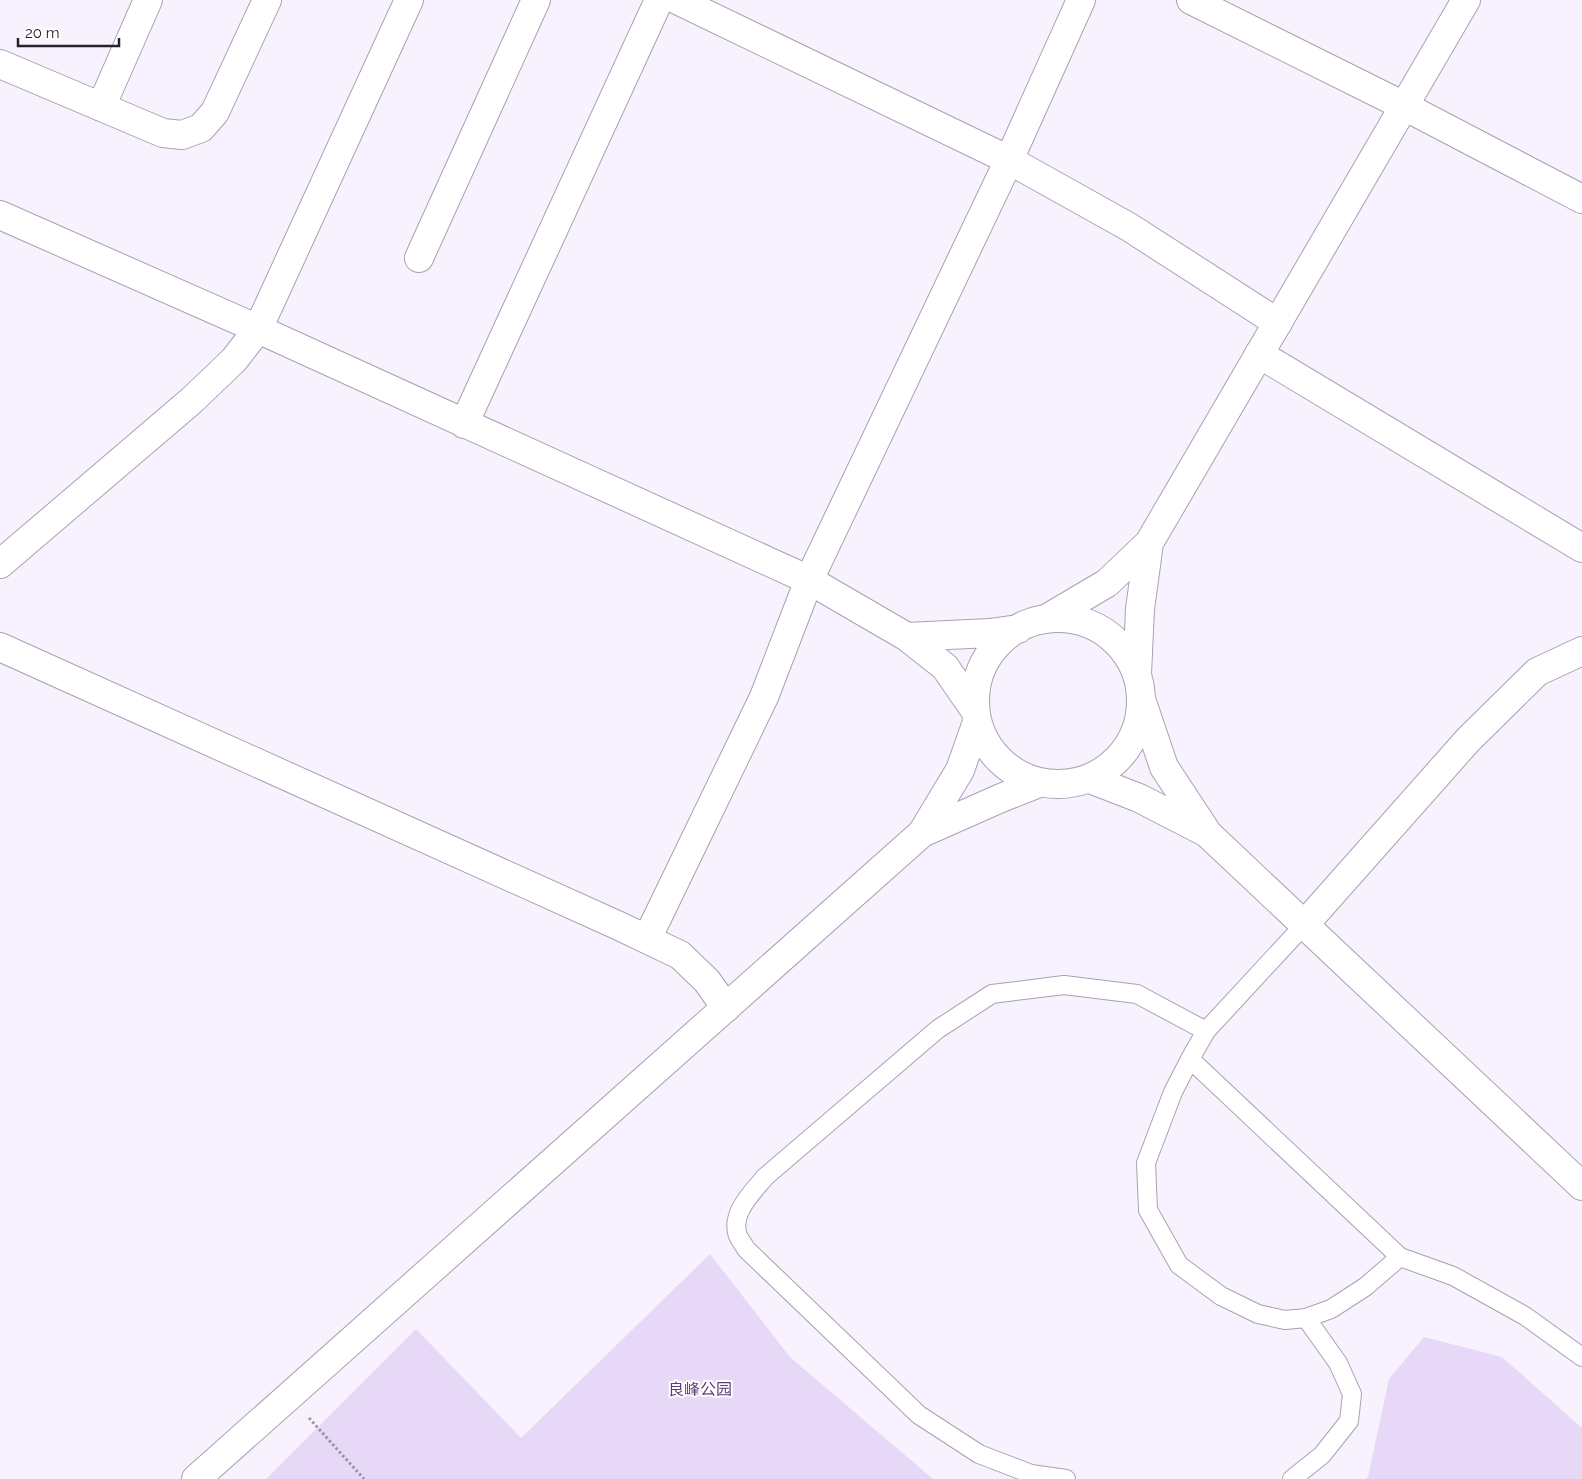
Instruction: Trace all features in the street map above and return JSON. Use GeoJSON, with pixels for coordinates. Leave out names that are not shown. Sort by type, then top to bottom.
{"type":"FeatureCollection","features":[{"type":"Feature","properties":{"kind":"street"},"geometry":{"type":"LineString","coordinates":[[101,107],[148,0]]}},
{"type":"Feature","properties":{"kind":"street"},"geometry":{"type":"LineString","coordinates":[[0,64],[163,133],[182,135],[201,128],[214,112],[267,0]]}},
{"type":"Feature","properties":{"kind":"street"},"geometry":{"type":"LineString","coordinates":[[0,564],[191,401],[234,360],[258,330],[409,0]]}},
{"type":"Feature","properties":{"kind":"street"},"geometry":{"type":"LineString","coordinates":[[420,258],[536,0]]}},
{"type":"Feature","properties":{"kind":"street"},"geometry":{"type":"LineString","coordinates":[[464,424],[659,0]]}},
{"type":"Feature","properties":{"kind":"street"},"geometry":{"type":"LineString","coordinates":[[677,0],[1009,160],[1129,227],[1278,322]]}},
{"type":"Feature","properties":{"kind":"street"},"geometry":{"type":"LineString","coordinates":[[647,939],[764,697],[808,580],[1009,160],[1081,0]]}},
{"type":"Feature","properties":{"kind":"street"},"geometry":{"type":"LineString","coordinates":[[1191,0],[1404,106],[1582,199]]}},
{"type":"Feature","properties":{"kind":"street"},"geometry":{"type":"LineString","coordinates":[[1046,619],[1107,583],[1149,543],[1466,0]]}},
{"type":"Feature","properties":{"kind":"street"},"geometry":{"type":"LineString","coordinates":[[0,216],[258,330],[808,580],[907,637],[945,667],[976,716],[960,770],[922,833],[196,1479]]}},
{"type":"Feature","properties":{"kind":"street"},"geometry":{"type":"LineString","coordinates":[[1259,354],[1582,548]]}},
{"type":"Feature","properties":{"kind":"street"},"geometry":{"type":"LineString","coordinates":[[1149,543],[1140,609],[1139,687],[1138,724],[1128,747],[1112,765],[1090,779],[1065,785],[1039,783],[1014,774],[994,757],[980,734],[976,716],[976,680],[989,654],[1009,633],[1036,620],[1061,618],[1086,622],[1108,634],[1125,652],[1139,687],[1164,767],[1208,834],[1582,1186]]}},
{"type":"Feature","properties":{"kind":"street"},"geometry":{"type":"LineString","coordinates":[[907,637],[990,633],[1018,629]]}},
{"type":"Feature","properties":{"kind":"street"},"geometry":{"type":"LineString","coordinates":[[0,647],[680,955],[707,981],[726,1008]]}},
{"type":"Feature","properties":{"kind":"street"},"geometry":{"type":"LineString","coordinates":[[1304,925],[1468,740],[1537,672],[1582,651]]}},
{"type":"Feature","properties":{"kind":"street"},"geometry":{"type":"LineString","coordinates":[[1090,779],[1139,798],[1208,834]]}},
{"type":"Feature","properties":{"kind":"street"},"geometry":{"type":"LineString","coordinates":[[922,833],[1039,783]]}},
{"type":"Feature","properties":{"kind":"lane"},"geometry":{"type":"LineString","coordinates":[[1304,925],[1206,1031],[1190,1059],[1173,1092],[1146,1163],[1148,1210],[1179,1265],[1221,1296],[1258,1314],[1285,1320],[1306,1318],[1331,1309],[1365,1287],[1400,1257]]}},
{"type":"Feature","properties":{"kind":"lane"},"geometry":{"type":"LineString","coordinates":[[1066,1479],[1031,1474],[979,1454],[919,1415],[746,1249],[738,1237],[736,1225],[738,1214],[758,1185],[780,1164],[938,1029],[992,994],[1064,985],[1137,994],[1206,1031]]}},
{"type":"Feature","properties":{"kind":"lane"},"geometry":{"type":"LineString","coordinates":[[1190,1059],[1400,1257],[1453,1276],[1525,1316],[1582,1357]]}},
{"type":"Feature","properties":{"kind":"lane"},"geometry":{"type":"LineString","coordinates":[[1292,1479],[1322,1455],[1349,1421],[1352,1394],[1338,1362],[1306,1318]]}},
{"type":"Feature","properties":{"kind":"path"},"geometry":{"type":"LineString","coordinates":[[289,1396],[364,1479]]}},
{"type":"Feature","properties":{"kind":"green space","name":"良峰公园"},"geometry":{"type":"Polygon","coordinates":[[[710,1254],[790,1357],[933,1479],[266,1479],[416,1329],[521,1438],[710,1254]]]}},
{"type":"Feature","properties":{"kind":"green space"},"geometry":{"type":"Polygon","coordinates":[[[1424,1337],[1502,1357],[1582,1428],[1582,1479],[1365,1479],[1368,1477],[1389,1379],[1424,1337]]]}}]}
